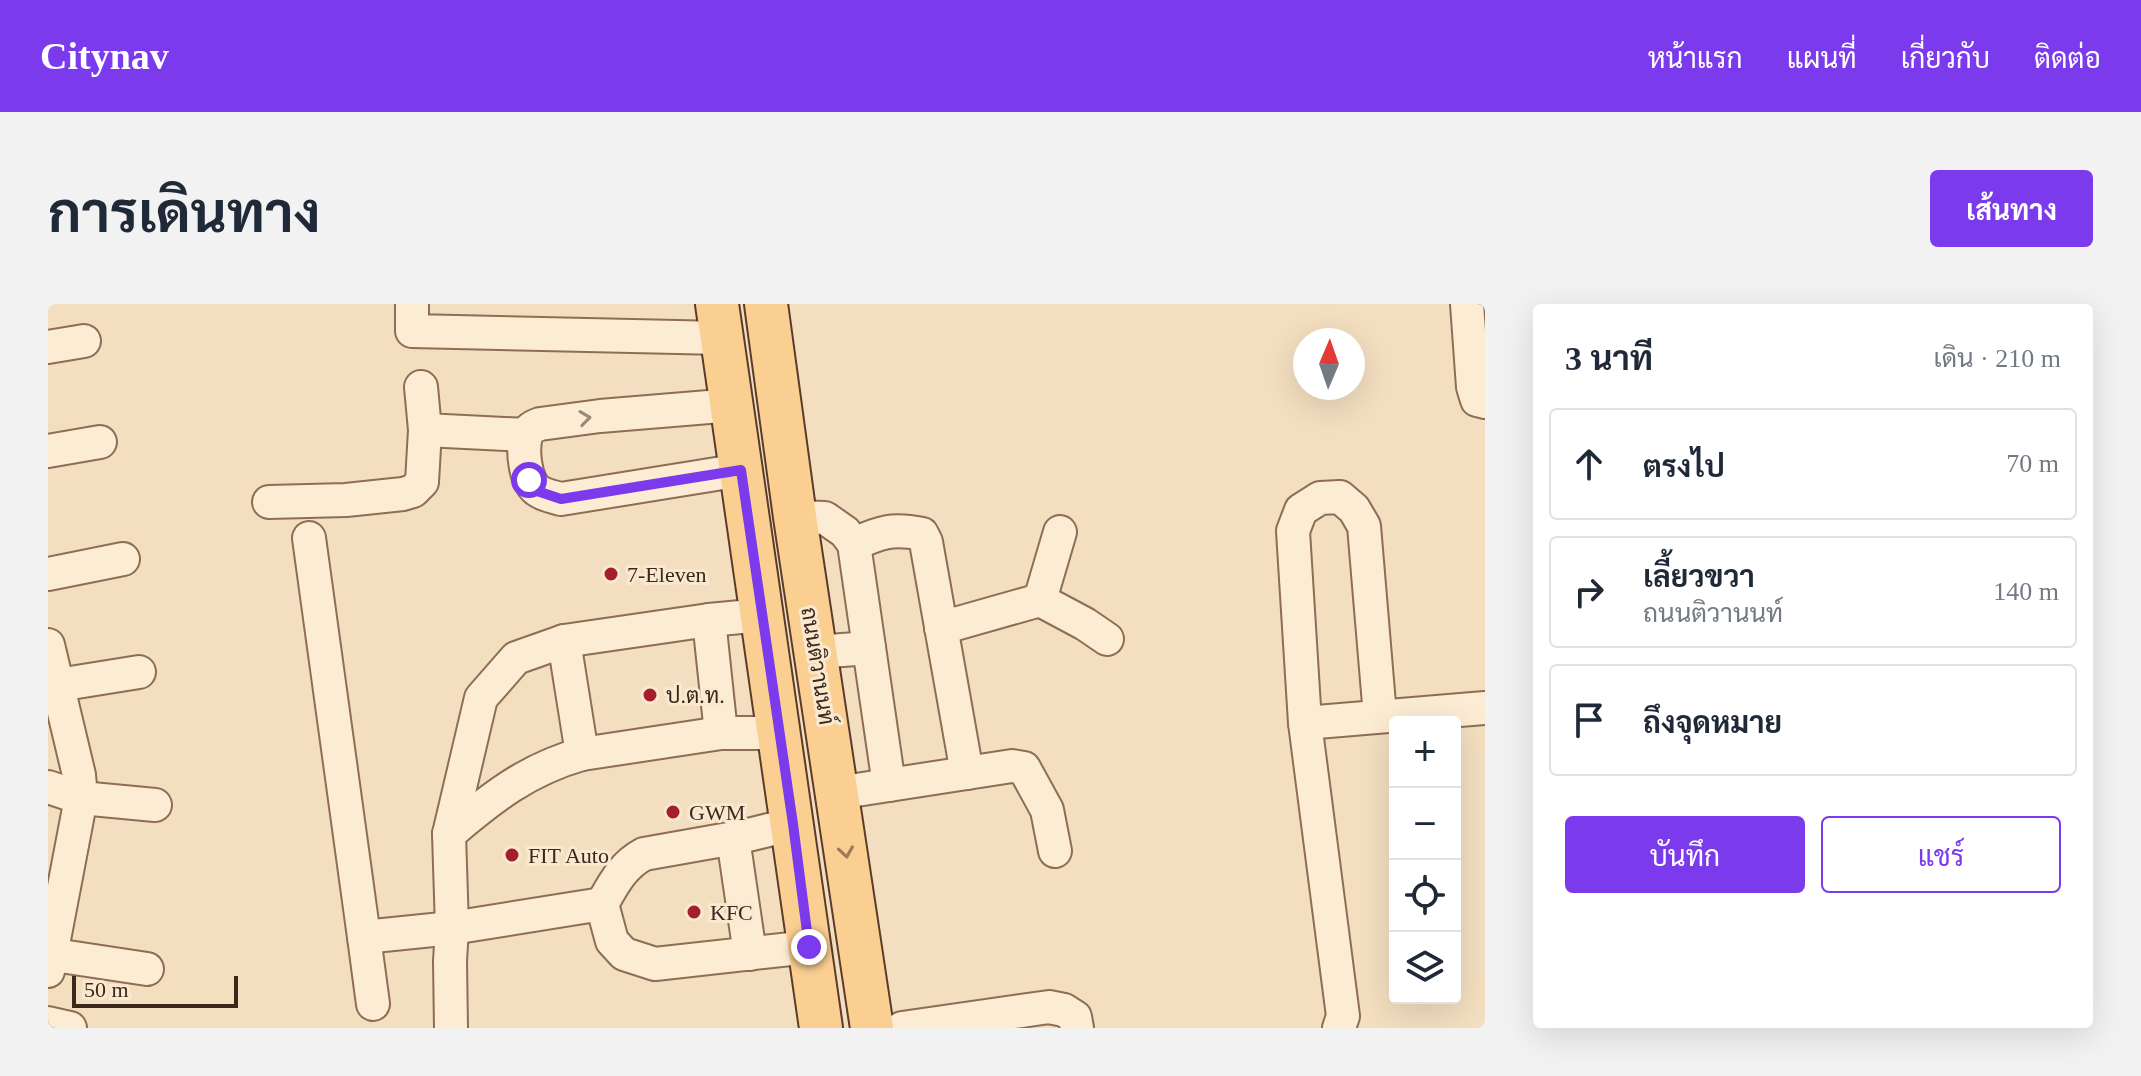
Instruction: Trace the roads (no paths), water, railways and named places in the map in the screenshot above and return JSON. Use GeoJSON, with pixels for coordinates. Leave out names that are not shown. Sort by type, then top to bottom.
{"type":"FeatureCollection","features":[{"type":"Feature","properties":{"kind":"main road","name":"ถนนติวานนท์"},"geometry":{"type":"LineString","coordinates":[[766,304],[872,1028]]}},
{"type":"Feature","properties":{"kind":"main road"},"geometry":{"type":"LineString","coordinates":[[727,315],[733,405],[762,615],[789,735],[793,824],[821,1028]]}},
{"type":"Feature","properties":{"kind":"main road"},"geometry":{"type":"LineString","coordinates":[[727,315],[789,735],[843,1028]]}},
{"type":"Feature","properties":{"kind":"street"},"geometry":{"type":"LineString","coordinates":[[412,304],[412,331],[727,315]]}},
{"type":"Feature","properties":{"kind":"street"},"geometry":{"type":"LineString","coordinates":[[1467,304],[1473,387],[1477,400],[1485,402]]}},
{"type":"Feature","properties":{"kind":"street"},"geometry":{"type":"LineString","coordinates":[[48,347],[84,341]]}},
{"type":"Feature","properties":{"kind":"street"},"geometry":{"type":"LineString","coordinates":[[269,502],[346,500],[413,491],[422,482],[425,430],[421,387]]}},
{"type":"Feature","properties":{"kind":"street"},"geometry":{"type":"LineString","coordinates":[[733,405],[540,424],[532,427],[526,435],[525,460],[529,480],[537,491],[561,499],[741,470]]}},
{"type":"Feature","properties":{"kind":"street"},"geometry":{"type":"LineString","coordinates":[[425,430],[526,435]]}},
{"type":"Feature","properties":{"kind":"street"},"geometry":{"type":"LineString","coordinates":[[48,451],[100,442]]}},
{"type":"Feature","properties":{"kind":"street"},"geometry":{"type":"LineString","coordinates":[[1339,1028],[1343,1016],[1305,723],[1293,531],[1301,510],[1320,498],[1340,497],[1354,509],[1364,526],[1380,716]]}},
{"type":"Feature","properties":{"kind":"street"},"geometry":{"type":"LineString","coordinates":[[795,517],[825,518],[845,532],[854,544],[889,785]]}},
{"type":"Feature","properties":{"kind":"street"},"geometry":{"type":"LineString","coordinates":[[854,544],[880,532],[904,530],[922,534],[926,542],[967,773]]}},
{"type":"Feature","properties":{"kind":"street"},"geometry":{"type":"LineString","coordinates":[[1040,600],[1060,532]]}},
{"type":"Feature","properties":{"kind":"street"},"geometry":{"type":"LineString","coordinates":[[309,538],[373,1004]]}},
{"type":"Feature","properties":{"kind":"street"},"geometry":{"type":"LineString","coordinates":[[48,574],[123,559]]}},
{"type":"Feature","properties":{"kind":"street"},"geometry":{"type":"LineString","coordinates":[[941,628],[1040,600],[1107,639]]}},
{"type":"Feature","properties":{"kind":"street"},"geometry":{"type":"LineString","coordinates":[[451,1028],[449,834],[481,698],[516,658],[564,641],[762,615]]}},
{"type":"Feature","properties":{"kind":"street"},"geometry":{"type":"LineString","coordinates":[[709,620],[721,733]]}},
{"type":"Feature","properties":{"kind":"street"},"geometry":{"type":"LineString","coordinates":[[564,641],[582,754]]}},
{"type":"Feature","properties":{"kind":"street"},"geometry":{"type":"LineString","coordinates":[[48,645],[79,775],[81,798],[49,960],[147,969]]}},
{"type":"Feature","properties":{"kind":"street"},"geometry":{"type":"LineString","coordinates":[[816,652],[869,648]]}},
{"type":"Feature","properties":{"kind":"street"},"geometry":{"type":"LineString","coordinates":[[58,685],[139,672]]}},
{"type":"Feature","properties":{"kind":"street"},"geometry":{"type":"LineString","coordinates":[[1305,723],[1485,708]]}},
{"type":"Feature","properties":{"kind":"street"},"geometry":{"type":"LineString","coordinates":[[449,834],[518,780],[555,761],[582,754],[721,733],[789,735]]}},
{"type":"Feature","properties":{"kind":"street"},"geometry":{"type":"LineString","coordinates":[[837,793],[1012,766],[1024,768],[1047,810],[1055,851]]}},
{"type":"Feature","properties":{"kind":"street"},"geometry":{"type":"LineString","coordinates":[[48,787],[81,798],[155,805]]}},
{"type":"Feature","properties":{"kind":"street"},"geometry":{"type":"LineString","coordinates":[[793,824],[644,854],[621,872],[602,904],[612,941],[624,954],[655,964],[809,947]]}},
{"type":"Feature","properties":{"kind":"street"},"geometry":{"type":"LineString","coordinates":[[733,838],[750,954]]}},
{"type":"Feature","properties":{"kind":"street"},"geometry":{"type":"LineString","coordinates":[[364,937],[452,928],[602,904]]}},
{"type":"Feature","properties":{"kind":"street"},"geometry":{"type":"LineString","coordinates":[[902,1028],[1049,1007],[1064,1010],[1075,1017],[1077,1028]]}},
{"type":"Feature","properties":{"kind":"street"},"geometry":{"type":"LineString","coordinates":[[48,1023],[70,1028]]}},
{"type":"Feature","properties":{"kind":"place","name":"7-Eleven"},"geometry":{"type":"Point","coordinates":[611,574]}},
{"type":"Feature","properties":{"kind":"place","name":"ป.ต.ท."},"geometry":{"type":"Point","coordinates":[650,695]}},
{"type":"Feature","properties":{"kind":"place","name":"GWM"},"geometry":{"type":"Point","coordinates":[673,812]}},
{"type":"Feature","properties":{"kind":"place","name":"FIT Auto"},"geometry":{"type":"Point","coordinates":[512,855]}},
{"type":"Feature","properties":{"kind":"place","name":"KFC"},"geometry":{"type":"Point","coordinates":[694,912]}}]}
